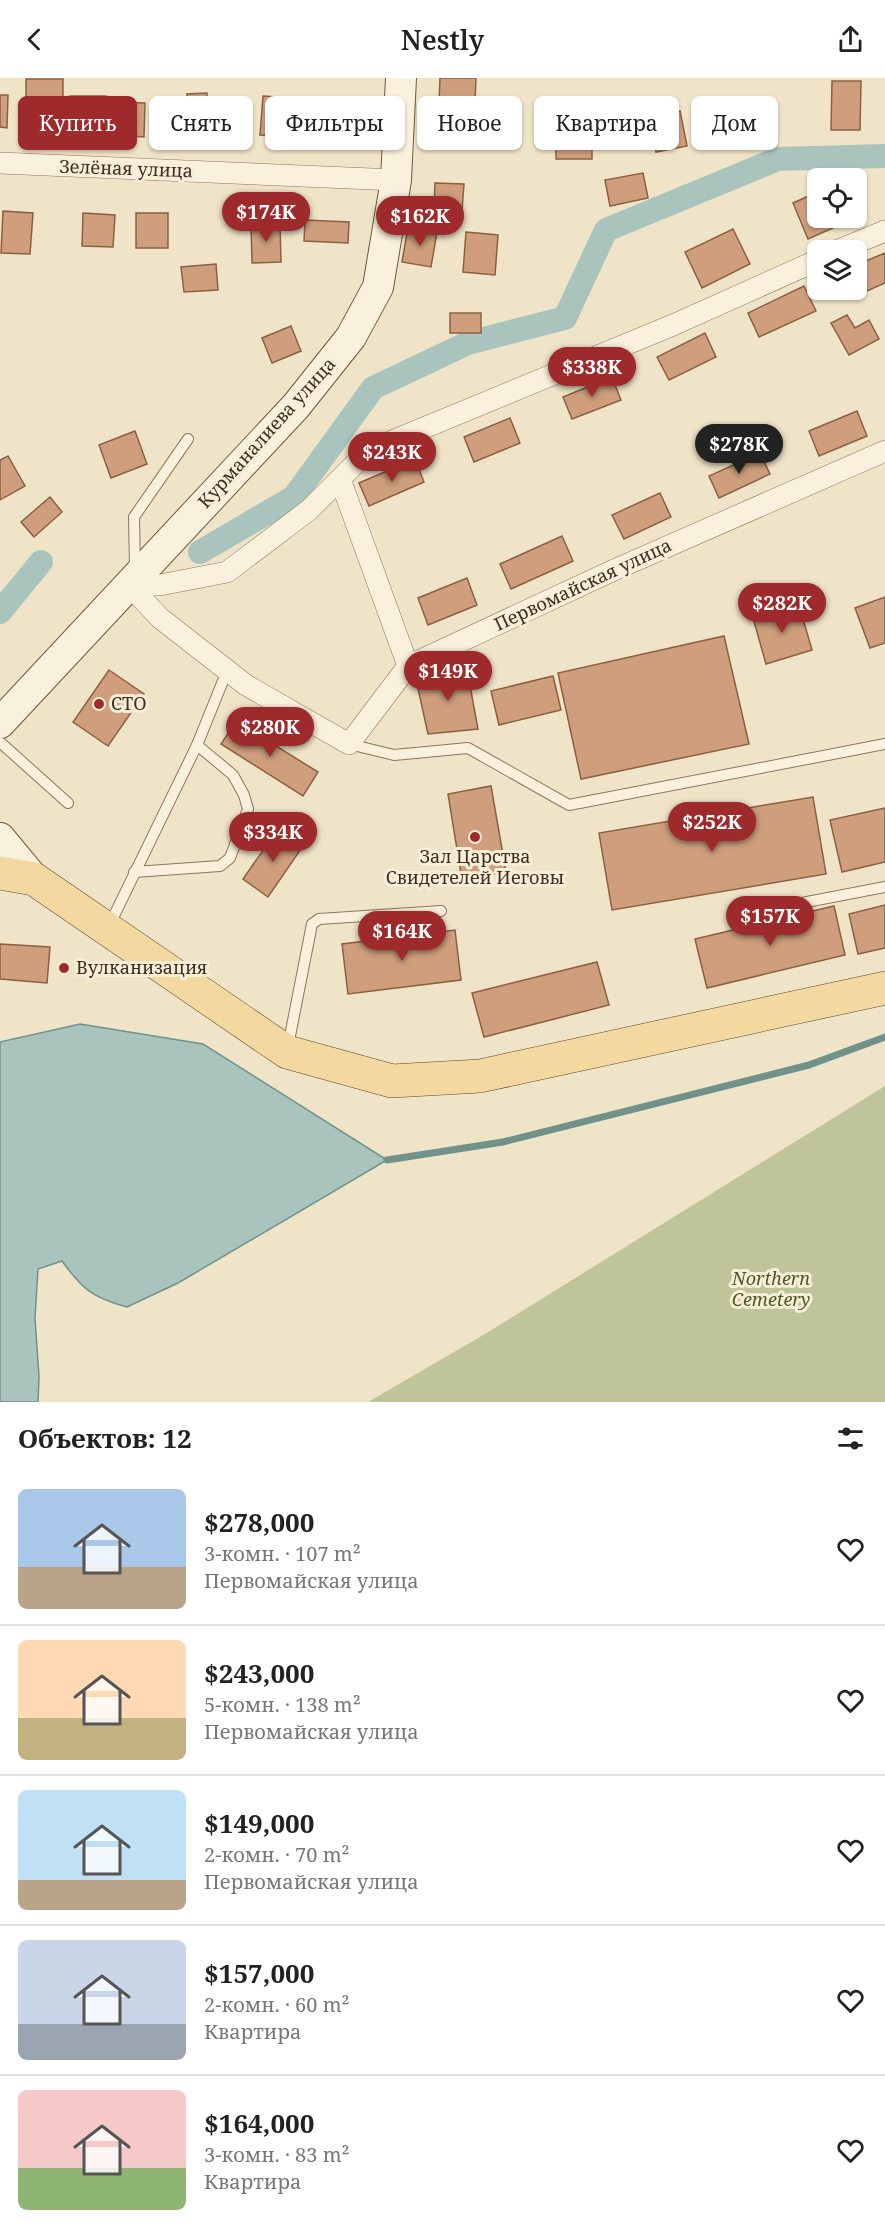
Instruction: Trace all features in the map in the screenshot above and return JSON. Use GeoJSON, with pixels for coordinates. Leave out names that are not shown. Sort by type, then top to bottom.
{"type":"FeatureCollection","features":[{"type":"Feature","properties":{"kind":"main road","name":"Курманалиева улица"},"geometry":{"type":"LineString","coordinates":[[3,730],[133,581],[296,406],[351,337],[378,287],[396,180],[401,78]]}},
{"type":"Feature","properties":{"kind":"main road"},"geometry":{"type":"LineString","coordinates":[[0,838],[34,879],[287,1052],[392,1081],[480,1076],[885,988]]}},
{"type":"Feature","properties":{"kind":"main road"},"geometry":{"type":"LineString","coordinates":[[0,873],[34,879]]}},
{"type":"Feature","properties":{"kind":"street","name":"Зелёная улица"},"geometry":{"type":"LineString","coordinates":[[0,163],[396,180]]}},
{"type":"Feature","properties":{"kind":"street"},"geometry":{"type":"LineString","coordinates":[[863,240],[885,231]]}},
{"type":"Feature","properties":{"kind":"street"},"geometry":{"type":"LineString","coordinates":[[133,581],[160,585],[227,572],[309,510],[368,452],[673,325],[807,265]]}},
{"type":"Feature","properties":{"kind":"street","name":"Первомайская улица"},"geometry":{"type":"LineString","coordinates":[[349,744],[408,666],[614,570],[885,451]]}},
{"type":"Feature","properties":{"kind":"street"},"geometry":{"type":"LineString","coordinates":[[340,479],[408,666]]}},
{"type":"Feature","properties":{"kind":"street"},"geometry":{"type":"LineString","coordinates":[[133,581],[160,618],[227,671],[246,685],[349,744]]}},
{"type":"Feature","properties":{"kind":"lane"},"geometry":{"type":"LineString","coordinates":[[133,581],[134,517],[188,439]]}},
{"type":"Feature","properties":{"kind":"lane"},"geometry":{"type":"LineString","coordinates":[[107,929],[197,745],[227,671]]}},
{"type":"Feature","properties":{"kind":"lane"},"geometry":{"type":"LineString","coordinates":[[3,730],[68,803]]}},
{"type":"Feature","properties":{"kind":"lane"},"geometry":{"type":"LineString","coordinates":[[349,744],[394,755],[468,748],[569,805],[885,744]]}},
{"type":"Feature","properties":{"kind":"lane"},"geometry":{"type":"LineString","coordinates":[[134,872],[220,866],[230,858],[248,809],[244,795],[233,775],[197,745]]}},
{"type":"Feature","properties":{"kind":"lane"},"geometry":{"type":"LineString","coordinates":[[760,911],[885,887]]}},
{"type":"Feature","properties":{"kind":"lane"},"geometry":{"type":"LineString","coordinates":[[287,1052],[312,924],[319,919],[441,911]]}},
{"type":"Feature","properties":{"kind":"green space","name":"Northern Cemetery"},"geometry":{"type":"Polygon","coordinates":[[[885,1086],[885,1402],[368,1402],[485,1334],[885,1086]]]}},
{"type":"Feature","properties":{"kind":"water"},"geometry":{"type":"Polygon","coordinates":[[[80,1024],[203,1044],[387,1160],[178,1283],[127,1307],[105,1300],[89,1291],[62,1261],[38,1269],[35,1318],[39,1377],[38,1402],[0,1402],[0,1042],[80,1024]]]}},
{"type":"Feature","properties":{"kind":"building"},"geometry":{"type":"Polygon","coordinates":[[[440,78],[476,78],[475,96],[439,96],[440,78]]]}},
{"type":"Feature","properties":{"kind":"building"},"geometry":{"type":"Polygon","coordinates":[[[26,79],[63,79],[63,96],[26,96],[26,79]]]}},
{"type":"Feature","properties":{"kind":"building"},"geometry":{"type":"Polygon","coordinates":[[[832,81],[861,81],[860,130],[831,130],[832,81]]]}},
{"type":"Feature","properties":{"kind":"building"},"geometry":{"type":"Polygon","coordinates":[[[207,93],[207,96],[187,96],[187,94],[207,93]]]}},
{"type":"Feature","properties":{"kind":"building"},"geometry":{"type":"Polygon","coordinates":[[[0,95],[8,95],[7,128],[0,127],[0,95]]]}},
{"type":"Feature","properties":{"kind":"building"},"geometry":{"type":"Polygon","coordinates":[[[263,96],[265,96],[265,135],[260,135],[263,96]]]}},
{"type":"Feature","properties":{"kind":"building"},"geometry":{"type":"Polygon","coordinates":[[[137,103],[145,103],[144,137],[137,137],[137,103]]]}},
{"type":"Feature","properties":{"kind":"building"},"geometry":{"type":"Polygon","coordinates":[[[679,111],[687,146],[679,148],[679,111]]]}},
{"type":"Feature","properties":{"kind":"building"},"geometry":{"type":"Polygon","coordinates":[[[556,150],[592,150],[592,159],[556,159],[556,150]]]}},
{"type":"Feature","properties":{"kind":"building"},"geometry":{"type":"Polygon","coordinates":[[[643,173],[648,198],[610,206],[605,180],[643,173]]]}},
{"type":"Feature","properties":{"kind":"building"},"geometry":{"type":"Polygon","coordinates":[[[435,183],[464,184],[462,211],[434,210],[435,183]]]}},
{"type":"Feature","properties":{"kind":"building"},"geometry":{"type":"Polygon","coordinates":[[[807,197],[807,228],[833,228],[808,239],[793,203],[807,197]]]}},
{"type":"Feature","properties":{"kind":"building"},"geometry":{"type":"Polygon","coordinates":[[[240,198],[289,198],[289,219],[240,218],[240,198]]]}},
{"type":"Feature","properties":{"kind":"building"},"geometry":{"type":"Polygon","coordinates":[[[3,211],[33,213],[30,254],[1,253],[3,211]]]}},
{"type":"Feature","properties":{"kind":"building"},"geometry":{"type":"Polygon","coordinates":[[[83,213],[115,215],[113,247],[82,246],[83,213]]]}},
{"type":"Feature","properties":{"kind":"building"},"geometry":{"type":"Polygon","coordinates":[[[136,213],[168,213],[168,248],[136,248],[136,213]]]}},
{"type":"Feature","properties":{"kind":"building"},"geometry":{"type":"Polygon","coordinates":[[[305,220],[349,222],[348,243],[304,241],[305,220]]]}},
{"type":"Feature","properties":{"kind":"building"},"geometry":{"type":"Polygon","coordinates":[[[280,223],[281,262],[252,263],[251,224],[280,223]]]}},
{"type":"Feature","properties":{"kind":"building"},"geometry":{"type":"Polygon","coordinates":[[[408,227],[437,232],[431,267],[402,262],[408,227]]]}},
{"type":"Feature","properties":{"kind":"building"},"geometry":{"type":"Polygon","coordinates":[[[733,229],[750,264],[702,288],[685,252],[733,229]]]}},
{"type":"Feature","properties":{"kind":"building"},"geometry":{"type":"Polygon","coordinates":[[[466,232],[498,235],[495,275],[463,272],[466,232]]]}},
{"type":"Feature","properties":{"kind":"building"},"geometry":{"type":"Polygon","coordinates":[[[885,253],[885,283],[867,291],[867,260],[885,253]]]}},
{"type":"Feature","properties":{"kind":"building"},"geometry":{"type":"Polygon","coordinates":[[[216,264],[218,290],[184,292],[181,267],[216,264]]]}},
{"type":"Feature","properties":{"kind":"building"},"geometry":{"type":"Polygon","coordinates":[[[804,286],[807,300],[811,300],[816,311],[759,337],[748,313],[804,286]]]}},
{"type":"Feature","properties":{"kind":"building"},"geometry":{"type":"Polygon","coordinates":[[[450,313],[481,313],[481,333],[450,333],[450,313]]]}},
{"type":"Feature","properties":{"kind":"building"},"geometry":{"type":"Polygon","coordinates":[[[847,315],[855,328],[869,320],[879,339],[849,355],[831,323],[847,315]]]}},
{"type":"Feature","properties":{"kind":"building"},"geometry":{"type":"Polygon","coordinates":[[[291,326],[301,351],[272,363],[262,338],[291,326]]]}},
{"type":"Feature","properties":{"kind":"building"},"geometry":{"type":"Polygon","coordinates":[[[705,333],[716,357],[669,380],[657,357],[705,333]]]}},
{"type":"Feature","properties":{"kind":"building"},"geometry":{"type":"Polygon","coordinates":[[[612,377],[621,400],[572,419],[563,397],[612,377]]]}},
{"type":"Feature","properties":{"kind":"building"},"geometry":{"type":"Polygon","coordinates":[[[857,411],[867,436],[819,456],[809,431],[857,411]]]}},
{"type":"Feature","properties":{"kind":"building"},"geometry":{"type":"Polygon","coordinates":[[[510,418],[520,443],[474,462],[464,437],[510,418]]]}},
{"type":"Feature","properties":{"kind":"building"},"geometry":{"type":"Polygon","coordinates":[[[135,431],[147,464],[111,478],[99,445],[135,431]]]}},
{"type":"Feature","properties":{"kind":"building"},"geometry":{"type":"Polygon","coordinates":[[[760,453],[770,474],[719,498],[709,476],[760,453]]]}},
{"type":"Feature","properties":{"kind":"building"},"geometry":{"type":"Polygon","coordinates":[[[8,456],[25,486],[0,500],[0,460],[8,456]]]}},
{"type":"Feature","properties":{"kind":"building"},"geometry":{"type":"Polygon","coordinates":[[[415,459],[424,482],[369,506],[359,483],[415,459]]]}},
{"type":"Feature","properties":{"kind":"building"},"geometry":{"type":"Polygon","coordinates":[[[660,493],[671,517],[624,539],[612,515],[660,493]]]}},
{"type":"Feature","properties":{"kind":"building"},"geometry":{"type":"Polygon","coordinates":[[[50,497],[62,512],[34,537],[21,522],[50,497]]]}},
{"type":"Feature","properties":{"kind":"building"},"geometry":{"type":"Polygon","coordinates":[[[562,536],[573,561],[511,589],[500,564],[562,536]]]}},
{"type":"Feature","properties":{"kind":"building"},"geometry":{"type":"Polygon","coordinates":[[[467,578],[477,605],[428,625],[418,598],[467,578]]]}},
{"type":"Feature","properties":{"kind":"building"},"geometry":{"type":"Polygon","coordinates":[[[885,597],[885,643],[870,648],[855,608],[885,597]]]}},
{"type":"Feature","properties":{"kind":"building"},"geometry":{"type":"Polygon","coordinates":[[[799,605],[812,650],[766,664],[753,618],[799,605]]]}},
{"type":"Feature","properties":{"kind":"building"},"geometry":{"type":"Polygon","coordinates":[[[724,636],[749,744],[581,779],[558,673],[724,636]]]}},
{"type":"Feature","properties":{"kind":"building"},"geometry":{"type":"Polygon","coordinates":[[[466,664],[478,729],[428,734],[417,684],[466,664]]]}},
{"type":"Feature","properties":{"kind":"building"},"geometry":{"type":"Polygon","coordinates":[[[109,670],[144,694],[108,746],[73,722],[109,670]]]}},
{"type":"Feature","properties":{"kind":"building"},"geometry":{"type":"Polygon","coordinates":[[[553,676],[561,710],[499,725],[491,691],[553,676]]]}},
{"type":"Feature","properties":{"kind":"building"},"geometry":{"type":"Polygon","coordinates":[[[236,721],[318,772],[303,796],[221,744],[236,721]]]}},
{"type":"Feature","properties":{"kind":"building"},"geometry":{"type":"Polygon","coordinates":[[[491,786],[506,872],[462,880],[448,794],[491,786]]]}},
{"type":"Feature","properties":{"kind":"building"},"geometry":{"type":"Polygon","coordinates":[[[813,797],[826,874],[612,910],[599,833],[813,797]]]}},
{"type":"Feature","properties":{"kind":"building"},"geometry":{"type":"Polygon","coordinates":[[[885,808],[885,862],[842,872],[830,820],[885,808]]]}},
{"type":"Feature","properties":{"kind":"building"},"geometry":{"type":"Polygon","coordinates":[[[278,829],[303,846],[268,897],[243,879],[278,829]]]}},
{"type":"Feature","properties":{"kind":"building"},"geometry":{"type":"Polygon","coordinates":[[[885,905],[885,948],[858,954],[849,914],[885,905]]]}},
{"type":"Feature","properties":{"kind":"building"},"geometry":{"type":"Polygon","coordinates":[[[834,906],[845,955],[707,988],[695,939],[834,906]]]}},
{"type":"Feature","properties":{"kind":"building"},"geometry":{"type":"Polygon","coordinates":[[[455,930],[461,980],[348,994],[342,944],[455,930]]]}},
{"type":"Feature","properties":{"kind":"building"},"geometry":{"type":"Polygon","coordinates":[[[0,944],[50,947],[47,983],[0,979],[0,944]]]}},
{"type":"Feature","properties":{"kind":"building"},"geometry":{"type":"Polygon","coordinates":[[[597,962],[609,1005],[484,1037],[472,993],[597,962]]]}},
{"type":"Feature","properties":{"kind":"waterway"},"geometry":{"type":"LineString","coordinates":[[200,552],[294,497],[373,388],[468,343],[565,318],[606,230],[778,159],[885,156]]}},
{"type":"Feature","properties":{"kind":"waterway"},"geometry":{"type":"LineString","coordinates":[[0,612],[41,562]]}},
{"type":"Feature","properties":{"kind":"waterway"},"geometry":{"type":"LineString","coordinates":[[387,1160],[503,1142],[809,1065],[885,1037]]}},
{"type":"Feature","properties":{"kind":"place","name":"СТО"},"geometry":{"type":"Point","coordinates":[99,704]}},
{"type":"Feature","properties":{"kind":"place","name":"Зал Царства Свидетелей Иеговы"},"geometry":{"type":"Point","coordinates":[475,837]}},
{"type":"Feature","properties":{"kind":"place","name":"Вулканизация"},"geometry":{"type":"Point","coordinates":[64,968]}}]}
